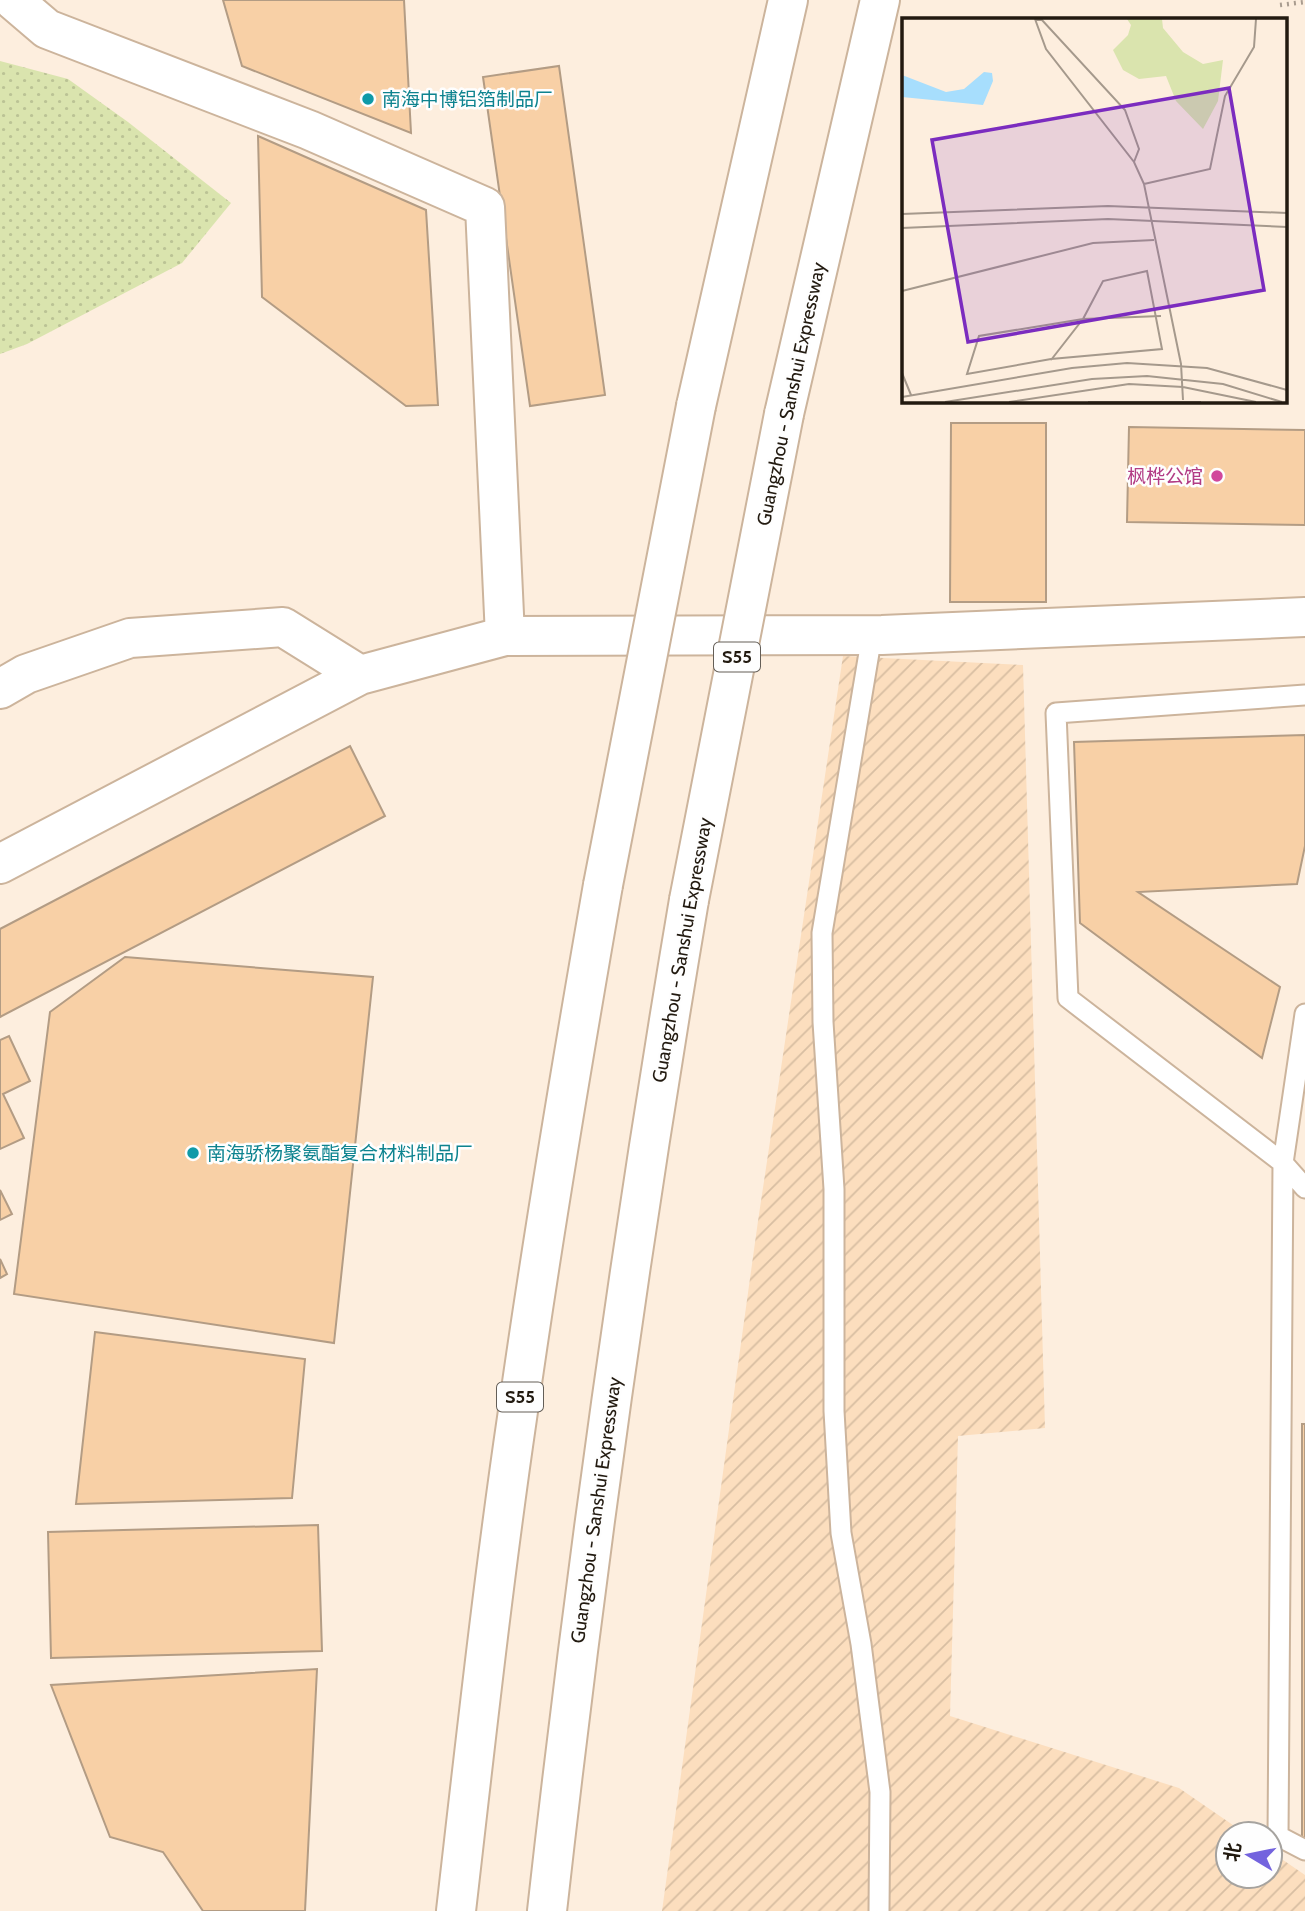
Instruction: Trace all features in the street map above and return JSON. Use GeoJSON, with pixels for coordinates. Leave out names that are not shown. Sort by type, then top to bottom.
{"type":"FeatureCollection","features":[{"type":"Feature","properties":{"kind":"main road"},"geometry":{"type":"LineString","coordinates":[[13,0],[47,29],[309,130],[485,207],[505,636]]}},
{"type":"Feature","properties":{"kind":"main road","name":"S55"},"geometry":{"type":"LineString","coordinates":[[456,1911],[517,1418],[561,1127],[603,885],[696,406],[788,0]]}},
{"type":"Feature","properties":{"kind":"main road","name":"Guangzhou - Sanshui Expressway"},"geometry":{"type":"LineString","coordinates":[[547,1911],[606,1427],[647,1149],[689,900],[785,414],[880,0]]}},
{"type":"Feature","properties":{"kind":"main road"},"geometry":{"type":"LineString","coordinates":[[0,864],[360,675],[505,636],[872,635],[1305,617]]}},
{"type":"Feature","properties":{"kind":"main road"},"geometry":{"type":"LineString","coordinates":[[0,690],[26,674],[130,638],[283,627],[360,675]]}},
{"type":"Feature","properties":{"kind":"lane"},"geometry":{"type":"LineString","coordinates":[[872,635],[822,933],[823,1022],[834,1189],[834,1411],[841,1534],[861,1644],[880,1792],[879,1911]]}},
{"type":"Feature","properties":{"kind":"lane"},"geometry":{"type":"LineString","coordinates":[[1305,695],[1056,713],[1068,998],[1283,1163],[1305,1188]]}},
{"type":"Feature","properties":{"kind":"lane"},"geometry":{"type":"LineString","coordinates":[[1305,1014],[1283,1163],[1278,1836],[1305,1850]]}},
{"type":"Feature","properties":{"kind":"path"},"geometry":{"type":"LineString","coordinates":[[1280,5],[1305,2]]}},
{"type":"Feature","properties":{"kind":"shaded area"},"geometry":{"type":"Polygon","coordinates":[[[843,656],[1023,665],[1045,1428],[958,1436],[950,1716],[1179,1788],[1226,1820],[1214,1820],[1214,1890],[1284,1890],[1284,1861],[1305,1875],[1305,1911],[662,1911],[758,1221],[843,656]]]}},
{"type":"Feature","properties":{"kind":"green space"},"geometry":{"type":"Polygon","coordinates":[[[0,61],[68,79],[128,122],[231,203],[182,263],[27,344],[0,354],[0,61]]]}},
{"type":"Feature","properties":{"kind":"building","name":"南海中博铝箔制品厂"},"geometry":{"type":"Polygon","coordinates":[[[223,0],[404,0],[411,133],[242,66],[223,0]]]}},
{"type":"Feature","properties":{"kind":"building"},"geometry":{"type":"Polygon","coordinates":[[[559,66],[605,395],[530,406],[483,77],[559,66]]]}},
{"type":"Feature","properties":{"kind":"building"},"geometry":{"type":"Polygon","coordinates":[[[258,136],[426,210],[438,405],[406,406],[262,297],[258,136]]]}},
{"type":"Feature","properties":{"kind":"building"},"geometry":{"type":"Polygon","coordinates":[[[951,423],[1046,423],[1046,602],[950,602],[951,423]]]}},
{"type":"Feature","properties":{"kind":"building","name":"枫桦公馆"},"geometry":{"type":"Polygon","coordinates":[[[1129,427],[1305,430],[1305,525],[1127,522],[1129,427]]]}},
{"type":"Feature","properties":{"kind":"building"},"geometry":{"type":"Polygon","coordinates":[[[1305,735],[1305,846],[1297,884],[1138,892],[1280,987],[1262,1058],[1080,923],[1074,742],[1305,735]]]}},
{"type":"Feature","properties":{"kind":"building"},"geometry":{"type":"Polygon","coordinates":[[[350,746],[385,816],[0,1017],[0,929],[350,746]]]}},
{"type":"Feature","properties":{"kind":"building","name":"南海骄杨聚氨酯复合材料制品厂"},"geometry":{"type":"Polygon","coordinates":[[[125,957],[373,977],[334,1343],[14,1294],[50,1012],[125,957]]]}},
{"type":"Feature","properties":{"kind":"building"},"geometry":{"type":"Polygon","coordinates":[[[9,1036],[30,1081],[3,1094],[24,1138],[0,1149],[0,1040],[9,1036]]]}},
{"type":"Feature","properties":{"kind":"building"},"geometry":{"type":"Polygon","coordinates":[[[0,1190],[12,1214],[0,1220],[0,1190]]]}},
{"type":"Feature","properties":{"kind":"building"},"geometry":{"type":"Polygon","coordinates":[[[0,1259],[7,1274],[0,1278],[0,1259]]]}},
{"type":"Feature","properties":{"kind":"building"},"geometry":{"type":"Polygon","coordinates":[[[95,1332],[305,1359],[292,1498],[76,1504],[95,1332]]]}},
{"type":"Feature","properties":{"kind":"building"},"geometry":{"type":"Polygon","coordinates":[[[1302,1424],[1305,1424],[1305,1839],[1302,1839],[1302,1424]]]}},
{"type":"Feature","properties":{"kind":"building"},"geometry":{"type":"Polygon","coordinates":[[[318,1525],[322,1651],[51,1658],[48,1532],[318,1525]]]}},
{"type":"Feature","properties":{"kind":"building"},"geometry":{"type":"Polygon","coordinates":[[[317,1669],[305,1911],[203,1911],[163,1852],[110,1837],[51,1685],[317,1669]]]}},
{"type":"Feature","properties":{"kind":"place","name":"南海中博铝箔制品厂"},"geometry":{"type":"Point","coordinates":[368,99]}},
{"type":"Feature","properties":{"kind":"place","name":"枫桦公馆"},"geometry":{"type":"Point","coordinates":[1217,476]}},
{"type":"Feature","properties":{"kind":"place","name":"南海骄杨聚氨酯复合材料制品厂"},"geometry":{"type":"Point","coordinates":[193,1153]}}]}
